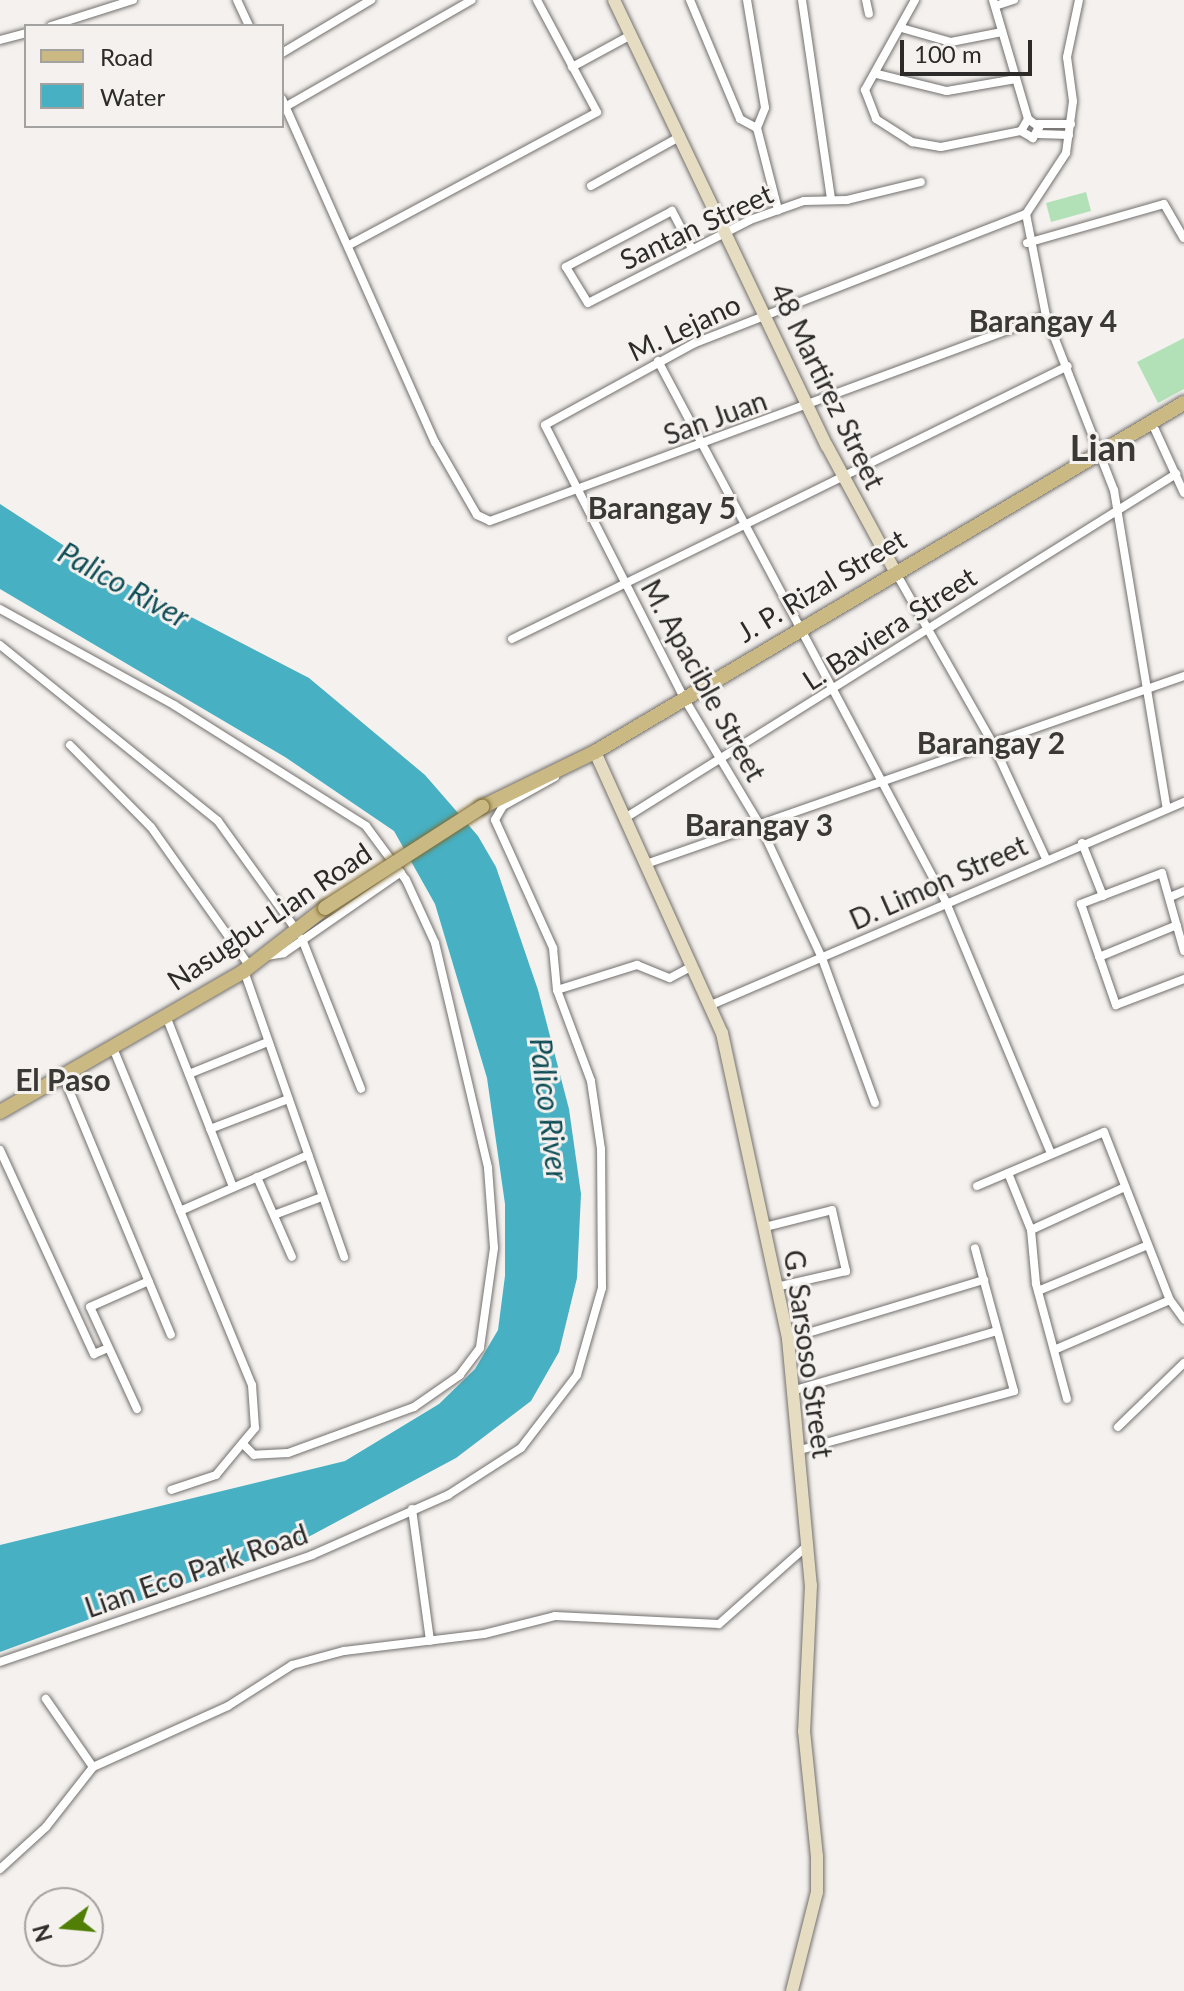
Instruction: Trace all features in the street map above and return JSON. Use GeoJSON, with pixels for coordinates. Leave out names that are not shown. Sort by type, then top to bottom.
{"type":"FeatureCollection","features":[{"type":"Feature","properties":{"kind":"main road","name":"J. P. Rizal Street"},"geometry":{"type":"LineString","coordinates":[[482,807],[595,752],[798,628],[1184,403]]}},
{"type":"Feature","properties":{"kind":"main road","name":"Nasugbu-Lian Road"},"geometry":{"type":"LineString","coordinates":[[0,1112],[64,1078],[247,969],[299,935],[325,908],[482,807]]}},
{"type":"Feature","properties":{"kind":"street"},"geometry":{"type":"LineString","coordinates":[[57,24],[133,0]]}},
{"type":"Feature","properties":{"kind":"street"},"geometry":{"type":"LineString","coordinates":[[237,0],[248,24]]}},
{"type":"Feature","properties":{"kind":"street"},"geometry":{"type":"LineString","coordinates":[[284,52],[371,0]]}},
{"type":"Feature","properties":{"kind":"street"},"geometry":{"type":"LineString","coordinates":[[284,103],[472,0]]}},
{"type":"Feature","properties":{"kind":"street"},"geometry":{"type":"LineString","coordinates":[[351,244],[597,112],[537,0]]}},
{"type":"Feature","properties":{"kind":"street","name":"48 Martirez Street"},"geometry":{"type":"LineString","coordinates":[[614,0],[727,230],[841,474],[992,742],[1046,859]]}},
{"type":"Feature","properties":{"kind":"street"},"geometry":{"type":"LineString","coordinates":[[690,0],[740,119],[757,128]]}},
{"type":"Feature","properties":{"kind":"street"},"geometry":{"type":"LineString","coordinates":[[747,0],[765,108],[757,128],[778,210]]}},
{"type":"Feature","properties":{"kind":"street"},"geometry":{"type":"LineString","coordinates":[[802,0],[831,200]]}},
{"type":"Feature","properties":{"kind":"street"},"geometry":{"type":"LineString","coordinates":[[866,0],[869,14]]}},
{"type":"Feature","properties":{"kind":"street"},"geometry":{"type":"LineString","coordinates":[[915,0],[905,29],[877,74],[866,102],[882,127],[912,142],[966,146],[1021,131],[1071,124]]}},
{"type":"Feature","properties":{"kind":"street"},"geometry":{"type":"LineString","coordinates":[[1014,0],[994,3],[1028,119],[1038,129],[1069,135]]}},
{"type":"Feature","properties":{"kind":"street"},"geometry":{"type":"LineString","coordinates":[[1079,0],[1067,57],[1069,135],[1063,162],[1026,214],[1027,243],[1046,316],[1100,452],[1116,509],[1144,690],[1167,809]]}},
{"type":"Feature","properties":{"kind":"street"},"geometry":{"type":"LineString","coordinates":[[905,29],[951,42],[1002,32]]}},
{"type":"Feature","properties":{"kind":"street"},"geometry":{"type":"LineString","coordinates":[[0,40],[24,34]]}},
{"type":"Feature","properties":{"kind":"street"},"geometry":{"type":"LineString","coordinates":[[572,67],[631,35]]}},
{"type":"Feature","properties":{"kind":"street"},"geometry":{"type":"LineString","coordinates":[[877,74],[947,91],[1016,79]]}},
{"type":"Feature","properties":{"kind":"street","name":"San Juan"},"geometry":{"type":"LineString","coordinates":[[284,103],[351,244],[435,442],[477,515],[490,521],[809,407],[1046,316]]}},
{"type":"Feature","properties":{"kind":"street"},"geometry":{"type":"LineString","coordinates":[[1021,131],[1028,119]]}},
{"type":"Feature","properties":{"kind":"street"},"geometry":{"type":"LineString","coordinates":[[591,186],[681,136]]}},
{"type":"Feature","properties":{"kind":"street","name":"Santan Street"},"geometry":{"type":"LineString","coordinates":[[691,247],[672,211],[566,267],[588,303],[691,247],[778,210],[921,182]]}},
{"type":"Feature","properties":{"kind":"street"},"geometry":{"type":"LineString","coordinates":[[1027,243],[1164,204],[1184,238]]}},
{"type":"Feature","properties":{"kind":"street","name":"M. Lejano"},"geometry":{"type":"LineString","coordinates":[[545,425],[658,361],[766,313],[1026,214]]}},
{"type":"Feature","properties":{"kind":"street"},"geometry":{"type":"LineString","coordinates":[[658,361],[945,900],[1051,1154]]}},
{"type":"Feature","properties":{"kind":"street"},"geometry":{"type":"LineString","coordinates":[[512,639],[841,474],[1068,366]]}},
{"type":"Feature","properties":{"kind":"street"},"geometry":{"type":"LineString","coordinates":[[1151,421],[1184,493]]}},
{"type":"Feature","properties":{"kind":"street","name":"M. Apacible Street"},"geometry":{"type":"LineString","coordinates":[[545,425],[684,698],[760,825],[822,958],[875,1103]]}},
{"type":"Feature","properties":{"kind":"street","name":"L. Baviera Street"},"geometry":{"type":"LineString","coordinates":[[625,818],[723,762],[1116,509],[1176,474]]}},
{"type":"Feature","properties":{"kind":"street"},"geometry":{"type":"LineString","coordinates":[[0,609],[333,801],[366,826],[401,872],[435,943],[470,1070],[488,1168],[491,1311],[480,1348],[460,1375],[414,1407],[288,1453],[265,1457],[243,1444]]}},
{"type":"Feature","properties":{"kind":"street"},"geometry":{"type":"LineString","coordinates":[[0,645],[218,821],[299,935],[361,1089]]}},
{"type":"Feature","properties":{"kind":"street"},"geometry":{"type":"LineString","coordinates":[[646,864],[1184,676]]}},
{"type":"Feature","properties":{"kind":"street"},"geometry":{"type":"LineString","coordinates":[[70,745],[151,827],[247,969],[268,1042],[344,1257]]}},
{"type":"Feature","properties":{"kind":"street","name":"G. Sarsoso Street"},"geometry":{"type":"LineString","coordinates":[[595,752],[711,1005],[780,1286],[795,1390],[808,1545],[804,1741],[817,1892],[792,1991]]}},
{"type":"Feature","properties":{"kind":"street","name":"Lian Eco Park Road"},"geometry":{"type":"LineString","coordinates":[[0,1662],[269,1573],[448,1495],[521,1448],[564,1398],[594,1328],[602,1288],[601,1149],[591,1081],[557,990],[553,948],[495,820],[503,806],[567,767]]}},
{"type":"Feature","properties":{"kind":"street","name":"D. Limon Street"},"geometry":{"type":"LineString","coordinates":[[711,1005],[822,958],[945,900],[1184,802]]}},
{"type":"Feature","properties":{"kind":"street"},"geometry":{"type":"LineString","coordinates":[[1082,843],[1103,896]]}},
{"type":"Feature","properties":{"kind":"street"},"geometry":{"type":"LineString","coordinates":[[299,935],[401,872]]}},
{"type":"Feature","properties":{"kind":"street"},"geometry":{"type":"LineString","coordinates":[[1184,951],[1162,873],[1081,904],[1116,1005],[1184,979]]}},
{"type":"Feature","properties":{"kind":"street"},"geometry":{"type":"LineString","coordinates":[[1170,897],[1184,891]]}},
{"type":"Feature","properties":{"kind":"street"},"geometry":{"type":"LineString","coordinates":[[1099,957],[1177,925]]}},
{"type":"Feature","properties":{"kind":"street"},"geometry":{"type":"LineString","coordinates":[[557,990],[637,965],[670,978],[694,966]]}},
{"type":"Feature","properties":{"kind":"street"},"geometry":{"type":"LineString","coordinates":[[166,1016],[233,1187]]}},
{"type":"Feature","properties":{"kind":"street"},"geometry":{"type":"LineString","coordinates":[[189,1074],[268,1042]]}},
{"type":"Feature","properties":{"kind":"street"},"geometry":{"type":"LineString","coordinates":[[113,1048],[252,1385],[255,1428],[243,1444],[216,1475],[171,1490]]}},
{"type":"Feature","properties":{"kind":"street"},"geometry":{"type":"LineString","coordinates":[[64,1078],[171,1335]]}},
{"type":"Feature","properties":{"kind":"street"},"geometry":{"type":"LineString","coordinates":[[210,1129],[288,1099]]}},
{"type":"Feature","properties":{"kind":"street"},"geometry":{"type":"LineString","coordinates":[[977,1186],[1104,1132],[1170,1300],[1184,1319]]}},
{"type":"Feature","properties":{"kind":"street"},"geometry":{"type":"LineString","coordinates":[[0,1150],[94,1354],[108,1348]]}},
{"type":"Feature","properties":{"kind":"street"},"geometry":{"type":"LineString","coordinates":[[180,1211],[308,1155]]}},
{"type":"Feature","properties":{"kind":"street"},"geometry":{"type":"LineString","coordinates":[[1008,1173],[1031,1230],[1038,1291],[1067,1399]]}},
{"type":"Feature","properties":{"kind":"street"},"geometry":{"type":"LineString","coordinates":[[257,1177],[292,1257]]}},
{"type":"Feature","properties":{"kind":"street"},"geometry":{"type":"LineString","coordinates":[[1031,1230],[1125,1187]]}},
{"type":"Feature","properties":{"kind":"street"},"geometry":{"type":"LineString","coordinates":[[274,1215],[322,1197]]}},
{"type":"Feature","properties":{"kind":"street"},"geometry":{"type":"LineString","coordinates":[[765,1227],[832,1210],[846,1271],[780,1286]]}},
{"type":"Feature","properties":{"kind":"street"},"geometry":{"type":"LineString","coordinates":[[1038,1291],[1148,1245]]}},
{"type":"Feature","properties":{"kind":"street"},"geometry":{"type":"LineString","coordinates":[[800,1450],[1014,1391],[975,1248]]}},
{"type":"Feature","properties":{"kind":"street"},"geometry":{"type":"LineString","coordinates":[[788,1339],[984,1280]]}},
{"type":"Feature","properties":{"kind":"street"},"geometry":{"type":"LineString","coordinates":[[137,1409],[91,1304],[149,1281]]}},
{"type":"Feature","properties":{"kind":"street"},"geometry":{"type":"LineString","coordinates":[[1054,1350],[1170,1300]]}},
{"type":"Feature","properties":{"kind":"street"},"geometry":{"type":"LineString","coordinates":[[795,1390],[997,1331]]}},
{"type":"Feature","properties":{"kind":"street"},"geometry":{"type":"LineString","coordinates":[[1118,1427],[1184,1363]]}},
{"type":"Feature","properties":{"kind":"street"},"geometry":{"type":"LineString","coordinates":[[412,1509],[430,1641]]}},
{"type":"Feature","properties":{"kind":"street"},"geometry":{"type":"LineString","coordinates":[[0,1869],[46,1827],[93,1767],[228,1706],[305,1660],[430,1641],[555,1616],[719,1624],[808,1545]]}},
{"type":"Feature","properties":{"kind":"street"},"geometry":{"type":"LineString","coordinates":[[46,1699],[93,1767]]}},
{"type":"Feature","properties":{"kind":"green space"},"geometry":{"type":"Polygon","coordinates":[[[1086,192],[1091,211],[1051,222],[1046,203],[1086,192]]]}},
{"type":"Feature","properties":{"kind":"green space"},"geometry":{"type":"Polygon","coordinates":[[[1184,338],[1184,389],[1158,403],[1137,362],[1184,338]]]}},
{"type":"Feature","properties":{"kind":"water","name":"Palico River"},"geometry":{"type":"Polygon","coordinates":[[[0,504],[106,573],[309,678],[425,775],[478,836],[496,867],[538,990],[569,1109],[581,1194],[577,1278],[559,1352],[531,1401],[456,1458],[297,1543],[0,1652],[0,1545],[345,1461],[439,1404],[475,1369],[498,1330],[505,1276],[505,1204],[487,1078],[435,904],[394,831],[285,757],[0,589],[0,504]]]}},
{"type":"Feature","properties":{"kind":"district","name":"Barangay 4"},"geometry":{"type":"Point","coordinates":[1043,320]}},
{"type":"Feature","properties":{"kind":"district","name":"Lian"},"geometry":{"type":"Point","coordinates":[1103,448]}},
{"type":"Feature","properties":{"kind":"district","name":"Barangay 5"},"geometry":{"type":"Point","coordinates":[662,507]}},
{"type":"Feature","properties":{"kind":"district","name":"Barangay 2"},"geometry":{"type":"Point","coordinates":[991,742]}},
{"type":"Feature","properties":{"kind":"district","name":"Barangay 3"},"geometry":{"type":"Point","coordinates":[759,824]}},
{"type":"Feature","properties":{"kind":"district","name":"El Paso"},"geometry":{"type":"Point","coordinates":[63,1079]}}]}
